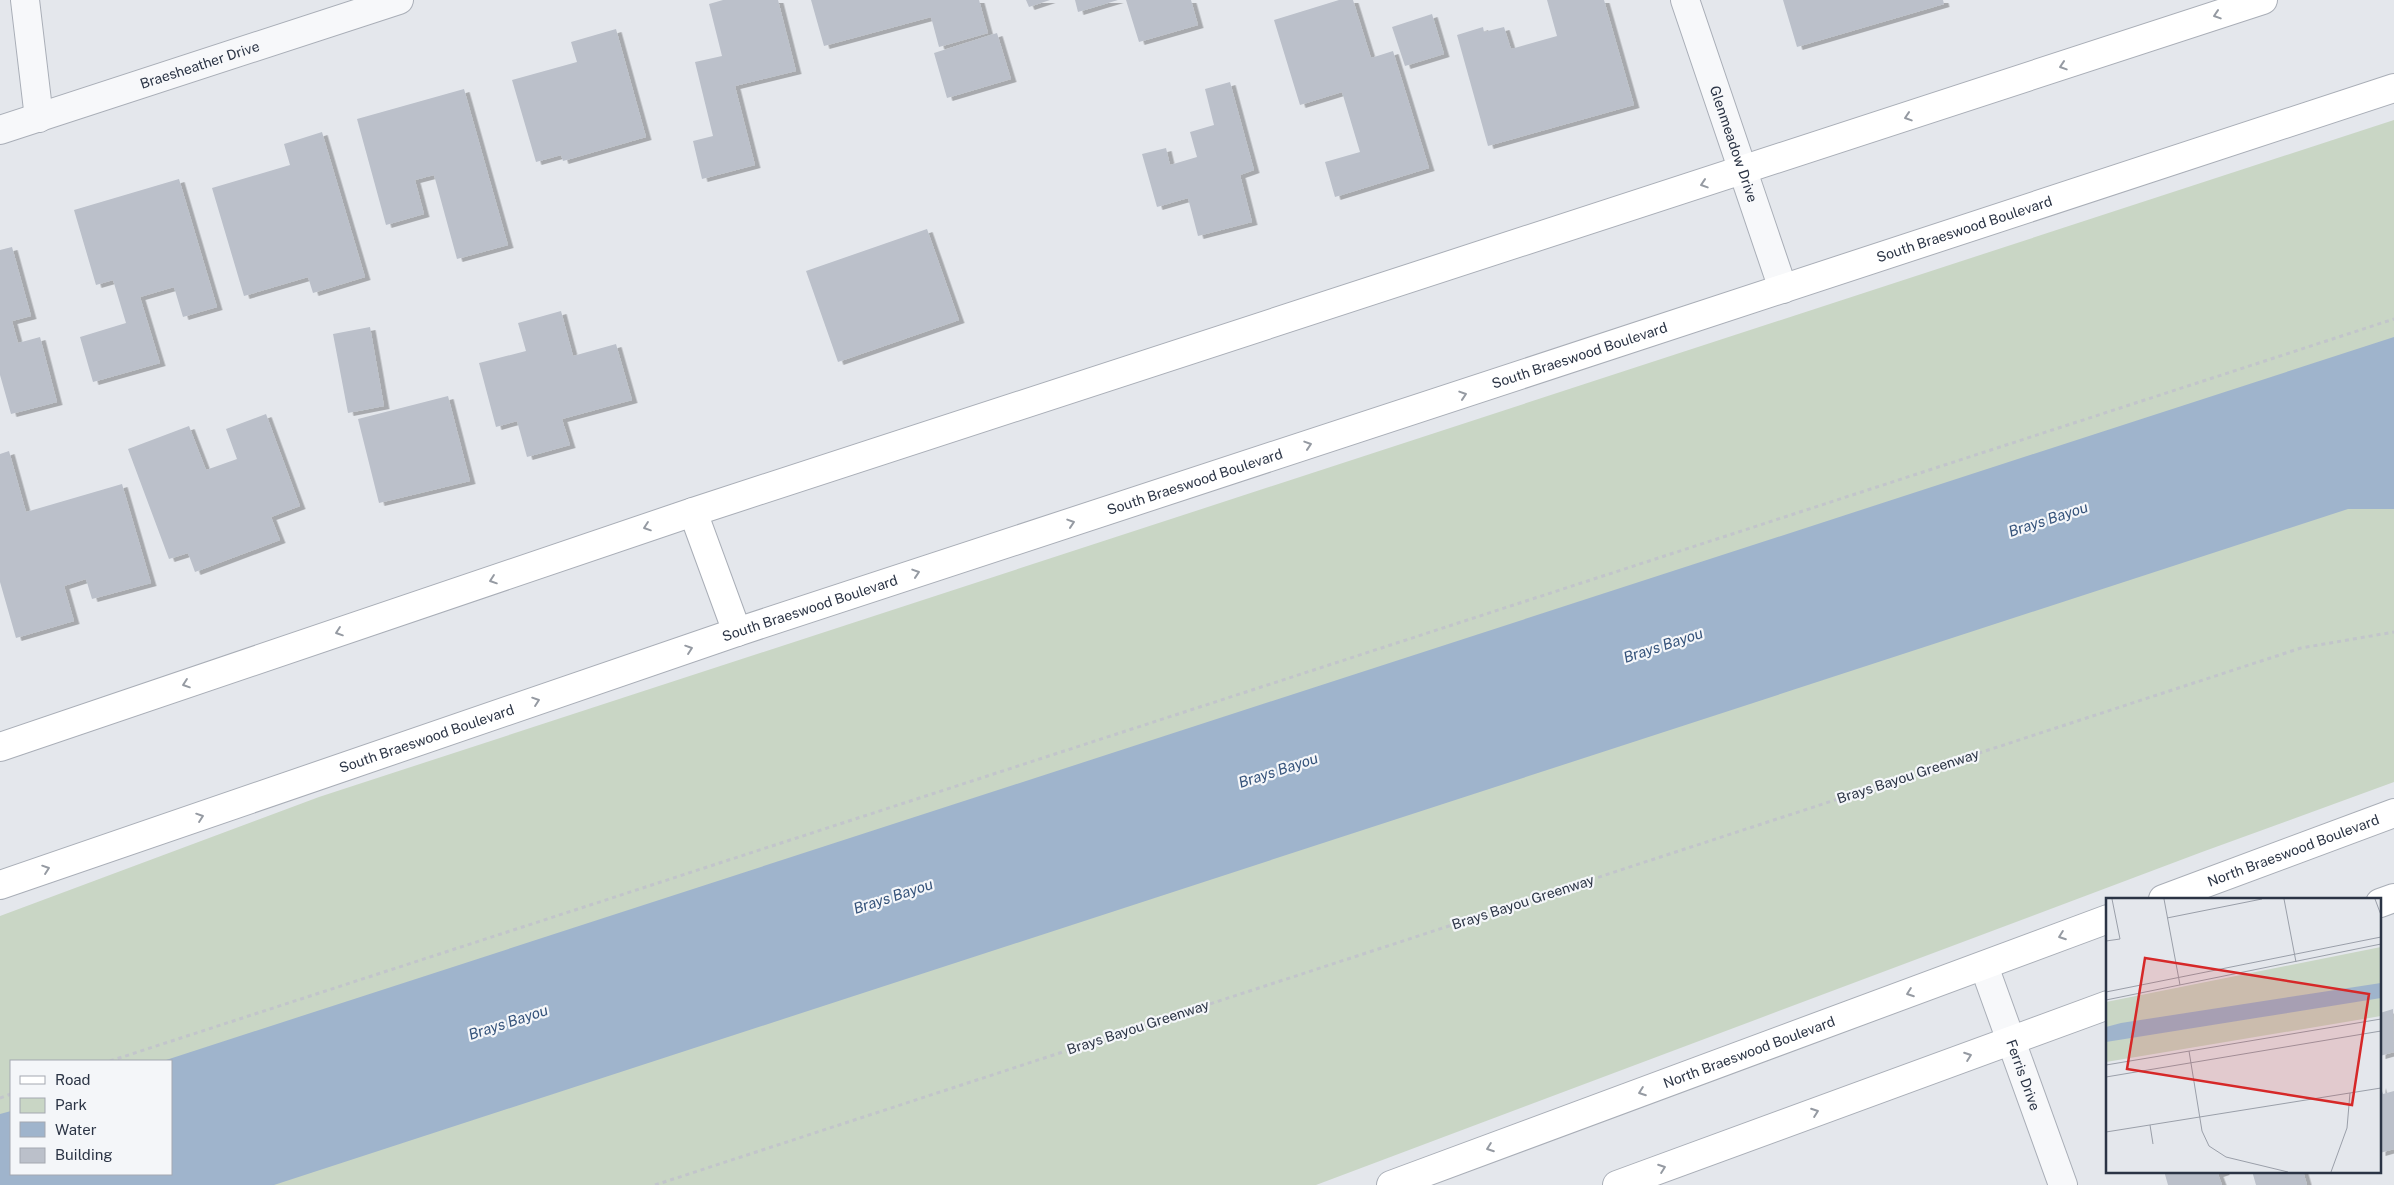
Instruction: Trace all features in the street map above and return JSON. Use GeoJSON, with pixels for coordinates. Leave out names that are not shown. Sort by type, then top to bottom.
{"type":"FeatureCollection","features":[{"type":"Feature","properties":{"kind":"main road"},"geometry":{"type":"LineString","coordinates":[[0,747],[693,512],[2263,0]]}},
{"type":"Feature","properties":{"kind":"main road","name":"South Braeswood Boulevard"},"geometry":{"type":"LineString","coordinates":[[0,885],[737,632],[2394,88]]}},
{"type":"Feature","properties":{"kind":"main road"},"geometry":{"type":"LineString","coordinates":[[693,512],[737,632]]}},
{"type":"Feature","properties":{"kind":"main road","name":"North Braeswood Boulevard"},"geometry":{"type":"LineString","coordinates":[[2166,898],[2394,813]]}},
{"type":"Feature","properties":{"kind":"main road"},"geometry":{"type":"LineString","coordinates":[[2382,902],[2394,898]]}},
{"type":"Feature","properties":{"kind":"main road","name":"North Braeswood Boulevard"},"geometry":{"type":"LineString","coordinates":[[1391,1185],[2106,920]]}},
{"type":"Feature","properties":{"kind":"main road"},"geometry":{"type":"LineString","coordinates":[[1617,1185],[2106,1005]]}},
{"type":"Feature","properties":{"kind":"street"},"geometry":{"type":"LineString","coordinates":[[25,0],[39,118]]}},
{"type":"Feature","properties":{"kind":"street","name":"Braesheather Drive"},"geometry":{"type":"LineString","coordinates":[[0,130],[399,0]]}},
{"type":"Feature","properties":{"kind":"street","name":"Glenmeadow Drive"},"geometry":{"type":"LineString","coordinates":[[1685,0],[1783,290]]}},
{"type":"Feature","properties":{"kind":"street","name":"Ferris Drive"},"geometry":{"type":"LineString","coordinates":[[1984,966],[2063,1185]]}},
{"type":"Feature","properties":{"kind":"path"},"geometry":{"type":"LineString","coordinates":[[113,1060],[2394,318]]}},
{"type":"Feature","properties":{"kind":"path","name":"Brays Bayou Greenway"},"geometry":{"type":"LineString","coordinates":[[655,1185],[2292,651],[2394,632]]}},
{"type":"Feature","properties":{"kind":"green space"},"geometry":{"type":"Polygon","coordinates":[[[2394,120],[2394,782],[2202,852],[1316,1185],[0,1185],[0,916],[319,797],[2394,120]]]}},
{"type":"Feature","properties":{"kind":"water","name":"Brays Bayou"},"geometry":{"type":"Polygon","coordinates":[[[2394,337],[2394,509],[2348,509],[274,1185],[0,1185],[0,1114],[10,1111],[10,1175],[172,1175],[172,1060],[166,1060],[2394,337]]]}},
{"type":"Feature","properties":{"kind":"building"},"geometry":{"type":"Polygon","coordinates":[[[723,0],[778,0],[796,71],[735,86],[755,165],[702,179],[693,141],[713,136],[695,62],[722,56],[709,4],[723,0]]]}},
{"type":"Feature","properties":{"kind":"building"},"geometry":{"type":"Polygon","coordinates":[[[811,0],[979,0],[988,33],[939,47],[931,17],[824,46],[811,0]]]}},
{"type":"Feature","properties":{"kind":"building"},"geometry":{"type":"Polygon","coordinates":[[[1026,0],[1050,0],[1029,7],[1026,0]]]}},
{"type":"Feature","properties":{"kind":"building"},"geometry":{"type":"Polygon","coordinates":[[[1075,0],[1118,0],[1078,12],[1075,0]]]}},
{"type":"Feature","properties":{"kind":"building"},"geometry":{"type":"Polygon","coordinates":[[[1126,0],[1191,0],[1198,25],[1139,42],[1126,0]]]}},
{"type":"Feature","properties":{"kind":"building"},"geometry":{"type":"Polygon","coordinates":[[[1339,0],[1353,0],[1371,58],[1393,51],[1429,168],[1335,197],[1325,162],[1360,152],[1342,92],[1300,105],[1274,20],[1339,0]]]}},
{"type":"Feature","properties":{"kind":"building"},"geometry":{"type":"Polygon","coordinates":[[[1547,0],[1604,0],[1634,105],[1488,146],[1457,35],[1483,27],[1484,32],[1504,27],[1511,49],[1557,36],[1547,0]]]}},
{"type":"Feature","properties":{"kind":"building"},"geometry":{"type":"Polygon","coordinates":[[[1783,0],[1943,0],[1944,4],[1797,47],[1783,0]]]}},
{"type":"Feature","properties":{"kind":"building"},"geometry":{"type":"Polygon","coordinates":[[[1432,14],[1444,54],[1405,66],[1392,27],[1432,14]]]}},
{"type":"Feature","properties":{"kind":"building"},"geometry":{"type":"Polygon","coordinates":[[[616,29],[646,137],[563,161],[561,155],[536,162],[512,80],[577,62],[571,42],[616,29]]]}},
{"type":"Feature","properties":{"kind":"building"},"geometry":{"type":"Polygon","coordinates":[[[997,33],[1011,79],[947,98],[934,53],[997,33]]]}},
{"type":"Feature","properties":{"kind":"building"},"geometry":{"type":"Polygon","coordinates":[[[1230,82],[1254,170],[1240,175],[1252,222],[1198,236],[1188,198],[1157,207],[1142,154],[1166,148],[1170,165],[1197,157],[1190,132],[1214,125],[1205,89],[1230,82]]]}},
{"type":"Feature","properties":{"kind":"building"},"geometry":{"type":"Polygon","coordinates":[[[464,89],[508,245],[457,259],[434,175],[415,180],[424,214],[386,225],[357,119],[464,89]]]}},
{"type":"Feature","properties":{"kind":"building"},"geometry":{"type":"Polygon","coordinates":[[[322,132],[365,277],[313,293],[308,277],[244,296],[212,188],[290,165],[284,144],[322,132]]]}},
{"type":"Feature","properties":{"kind":"building"},"geometry":{"type":"Polygon","coordinates":[[[179,179],[217,307],[183,317],[174,287],[140,297],[160,363],[93,382],[80,337],[126,323],[113,280],[96,285],[74,210],[179,179]]]}},
{"type":"Feature","properties":{"kind":"building"},"geometry":{"type":"Polygon","coordinates":[[[927,229],[959,320],[838,362],[806,271],[927,229]]]}},
{"type":"Feature","properties":{"kind":"building"},"geometry":{"type":"Polygon","coordinates":[[[12,247],[31,316],[12,321],[18,343],[40,337],[57,402],[11,414],[0,375],[0,250],[12,247]]]}},
{"type":"Feature","properties":{"kind":"building"},"geometry":{"type":"Polygon","coordinates":[[[561,311],[573,356],[616,344],[632,400],[562,419],[570,445],[527,457],[517,421],[496,427],[479,363],[526,351],[518,323],[561,311]]]}},
{"type":"Feature","properties":{"kind":"building"},"geometry":{"type":"Polygon","coordinates":[[[370,327],[384,406],[348,413],[333,334],[370,327]]]}},
{"type":"Feature","properties":{"kind":"building"},"geometry":{"type":"Polygon","coordinates":[[[448,396],[470,481],[379,503],[358,419],[448,396]]]}},
{"type":"Feature","properties":{"kind":"building"},"geometry":{"type":"Polygon","coordinates":[[[266,414],[300,506],[271,517],[280,540],[195,572],[188,553],[169,559],[128,449],[189,426],[206,470],[237,459],[226,429],[266,414]]]}},
{"type":"Feature","properties":{"kind":"building"},"geometry":{"type":"Polygon","coordinates":[[[9,451],[26,512],[122,484],[151,583],[92,599],[86,579],[64,586],[74,621],[16,638],[0,582],[0,454],[9,451]]]}},
{"type":"Feature","properties":{"kind":"building"},"geometry":{"type":"Polygon","coordinates":[[[2393,1009],[2394,1052],[2382,1055],[2382,1012],[2393,1009]]]}},
{"type":"Feature","properties":{"kind":"building"},"geometry":{"type":"Polygon","coordinates":[[[2382,1091],[2383,1094],[2394,1091],[2394,1149],[2382,1152],[2382,1091]]]}},
{"type":"Feature","properties":{"kind":"building"},"geometry":{"type":"Polygon","coordinates":[[[2164,1172],[2224,1172],[2218,1174],[2222,1185],[2168,1185],[2164,1172]]]}},
{"type":"Feature","properties":{"kind":"building"},"geometry":{"type":"Polygon","coordinates":[[[2252,1172],[2303,1172],[2307,1185],[2256,1185],[2252,1172]]]}}]}
